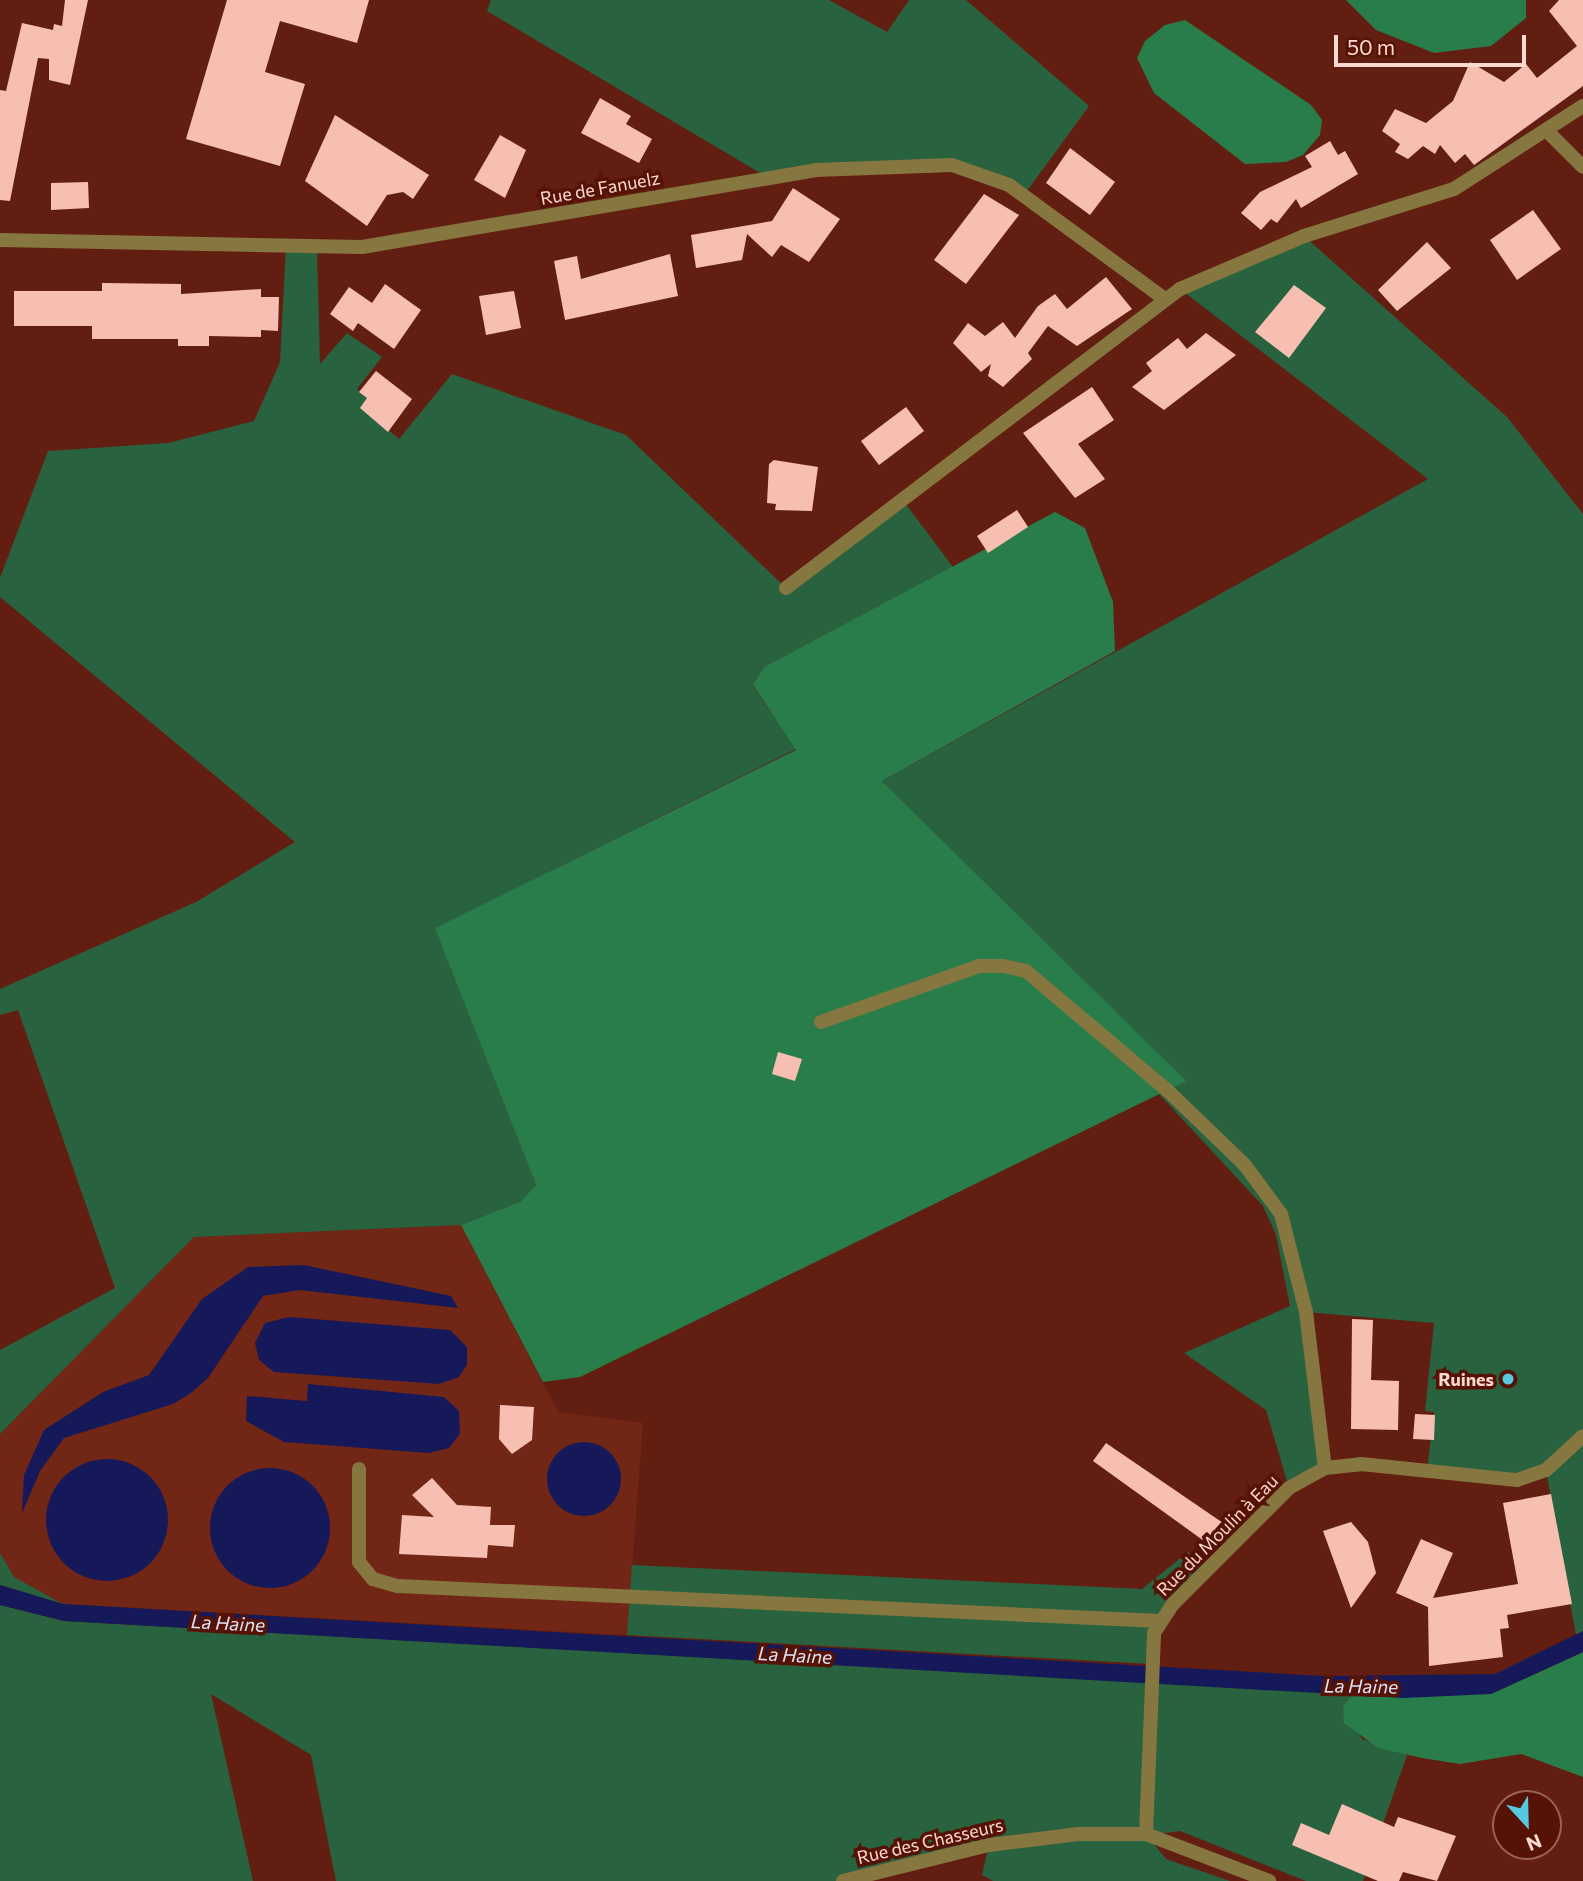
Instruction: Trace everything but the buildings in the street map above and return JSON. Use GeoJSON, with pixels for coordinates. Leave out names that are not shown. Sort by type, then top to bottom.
{"type":"FeatureCollection","features":[{"type":"Feature","properties":{"kind":"street"},"geometry":{"type":"LineString","coordinates":[[786,588],[1165,299],[1231,263],[1454,189],[1548,132],[1583,106]]}},
{"type":"Feature","properties":{"kind":"street"},"geometry":{"type":"LineString","coordinates":[[1548,132],[1583,167]]}},
{"type":"Feature","properties":{"kind":"street","name":"Rue de Fanuelz"},"geometry":{"type":"LineString","coordinates":[[0,240],[362,247],[815,170],[952,165],[1009,185],[1165,299]]}},
{"type":"Feature","properties":{"kind":"street"},"geometry":{"type":"LineString","coordinates":[[821,1022],[979,966],[1003,966],[1026,971],[1167,1090],[1244,1164],[1281,1214],[1306,1312],[1325,1468]]}},
{"type":"Feature","properties":{"kind":"street","name":"Rue du Moulin à Eau"},"geometry":{"type":"LineString","coordinates":[[1146,1834],[1152,1651],[1160,1621],[1289,1488],[1325,1468],[1382,1464],[1502,1482],[1546,1470],[1583,1436]]}},
{"type":"Feature","properties":{"kind":"street"},"geometry":{"type":"LineString","coordinates":[[359,1469],[359,1562],[373,1579],[398,1586],[1160,1621]]}},
{"type":"Feature","properties":{"kind":"street","name":"Rue des Chasseurs"},"geometry":{"type":"LineString","coordinates":[[843,1881],[989,1845],[1078,1835],[1146,1834],[1269,1881]]}},
{"type":"Feature","properties":{"kind":"shaded area"},"geometry":{"type":"Polygon","coordinates":[[[461,1225],[558,1412],[643,1423],[627,1635],[63,1604],[13,1577],[0,1553],[0,1434],[194,1237],[461,1225]]]}},
{"type":"Feature","properties":{"kind":"green space"},"geometry":{"type":"Polygon","coordinates":[[[491,0],[829,0],[887,32],[909,0],[966,0],[1089,106],[1024,195],[952,165],[767,177],[487,11],[491,0]]]}},
{"type":"Feature","properties":{"kind":"green space"},"geometry":{"type":"Polygon","coordinates":[[[1346,0],[1526,0],[1526,18],[1491,46],[1434,53],[1376,30],[1346,0]]]}},
{"type":"Feature","properties":{"kind":"green space"},"geometry":{"type":"Polygon","coordinates":[[[1185,20],[1311,105],[1322,120],[1320,135],[1303,155],[1286,162],[1245,164],[1154,93],[1137,58],[1145,41],[1165,25],[1185,20]]]}},
{"type":"Feature","properties":{"kind":"green space"},"geometry":{"type":"Polygon","coordinates":[[[1304,236],[1507,417],[1583,514],[1583,1631],[1576,1635],[1546,1470],[1532,1476],[1427,1471],[1434,1412],[1425,1411],[1434,1323],[1306,1312],[1325,1468],[1289,1488],[1266,1410],[1184,1353],[1290,1306],[1276,1235],[1263,1206],[1159,1094],[1185,1081],[882,781],[1428,479],[1180,289],[1304,236]]]}},
{"type":"Feature","properties":{"kind":"green space"},"geometry":{"type":"Polygon","coordinates":[[[286,246],[317,247],[320,364],[347,333],[382,357],[357,389],[374,403],[367,412],[399,439],[452,374],[626,435],[786,588],[902,499],[953,567],[764,667],[753,686],[796,749],[436,928],[536,1185],[521,1201],[461,1225],[194,1237],[0,1434],[0,1350],[115,1288],[18,1010],[0,1015],[0,989],[196,902],[295,842],[0,597],[0,578],[48,451],[168,443],[254,421],[280,362],[286,246]]]}},
{"type":"Feature","properties":{"kind":"green space"},"geometry":{"type":"Polygon","coordinates":[[[1055,512],[1085,528],[1113,602],[1115,651],[882,781],[1186,1081],[580,1377],[543,1382],[461,1225],[521,1201],[536,1185],[435,928],[796,750],[753,685],[764,667],[1055,512]]]}},
{"type":"Feature","properties":{"kind":"green space"},"geometry":{"type":"Polygon","coordinates":[[[1188,1552],[1208,1569],[1160,1621],[1151,1664],[627,1635],[632,1565],[1142,1589],[1188,1552]]]}},
{"type":"Feature","properties":{"kind":"green space"},"geometry":{"type":"Polygon","coordinates":[[[0,1553],[14,1577],[63,1604],[0,1585],[0,1553]]]}},
{"type":"Feature","properties":{"kind":"green space"},"geometry":{"type":"Polygon","coordinates":[[[0,1605],[64,1621],[1353,1694],[1343,1706],[1362,1739],[1407,1755],[1363,1881],[1306,1881],[1180,1831],[1147,1835],[1166,1859],[1230,1881],[993,1881],[982,1875],[989,1845],[843,1881],[336,1881],[311,1755],[211,1694],[253,1881],[0,1881],[0,1605]]]}},
{"type":"Feature","properties":{"kind":"green space"},"geometry":{"type":"Polygon","coordinates":[[[1583,1652],[1583,1777],[1521,1754],[1460,1764],[1422,1758],[1378,1748],[1344,1723],[1343,1706],[1353,1694],[1491,1694],[1583,1652]]]}},
{"type":"Feature","properties":{"kind":"water"},"geometry":{"type":"Polygon","coordinates":[[[304,1265],[451,1296],[458,1308],[300,1290],[263,1296],[208,1378],[191,1393],[173,1404],[64,1438],[40,1471],[22,1513],[24,1475],[44,1430],[103,1392],[149,1375],[202,1299],[248,1267],[304,1265]]]}},
{"type":"Feature","properties":{"kind":"water"},"geometry":{"type":"Polygon","coordinates":[[[289,1317],[450,1330],[467,1347],[467,1365],[459,1377],[439,1384],[274,1372],[259,1360],[255,1343],[265,1323],[289,1317]]]}},
{"type":"Feature","properties":{"kind":"water"},"geometry":{"type":"Polygon","coordinates":[[[308,1384],[444,1397],[459,1411],[460,1434],[449,1448],[429,1453],[284,1442],[246,1421],[247,1396],[307,1401],[308,1384]]]}},
{"type":"Feature","properties":{"kind":"water"},"geometry":{"type":"Polygon","coordinates":[[[584,1442],[605,1448],[615,1458],[621,1479],[615,1500],[605,1510],[584,1516],[563,1510],[553,1500],[547,1479],[553,1458],[563,1448],[584,1442]]]}},
{"type":"Feature","properties":{"kind":"water"},"geometry":{"type":"Polygon","coordinates":[[[107,1459],[130,1464],[150,1477],[163,1497],[168,1520],[163,1543],[150,1563],[130,1576],[107,1581],[84,1576],[64,1563],[51,1543],[46,1520],[51,1497],[64,1477],[84,1464],[107,1459]]]}},
{"type":"Feature","properties":{"kind":"water"},"geometry":{"type":"Polygon","coordinates":[[[270,1468],[293,1472],[313,1485],[326,1505],[330,1528],[326,1551],[313,1571],[293,1584],[270,1588],[247,1584],[227,1571],[214,1551],[210,1528],[214,1505],[227,1485],[247,1472],[270,1468]]]}},
{"type":"Feature","properties":{"kind":"water","name":"La Haine"},"geometry":{"type":"Polygon","coordinates":[[[0,1585],[63,1604],[1323,1676],[1495,1674],[1583,1631],[1583,1652],[1491,1694],[1404,1698],[64,1621],[0,1605],[0,1585]]]}},
{"type":"Feature","properties":{"kind":"place","name":"Ruines"},"geometry":{"type":"Point","coordinates":[1508,1379]}}]}
